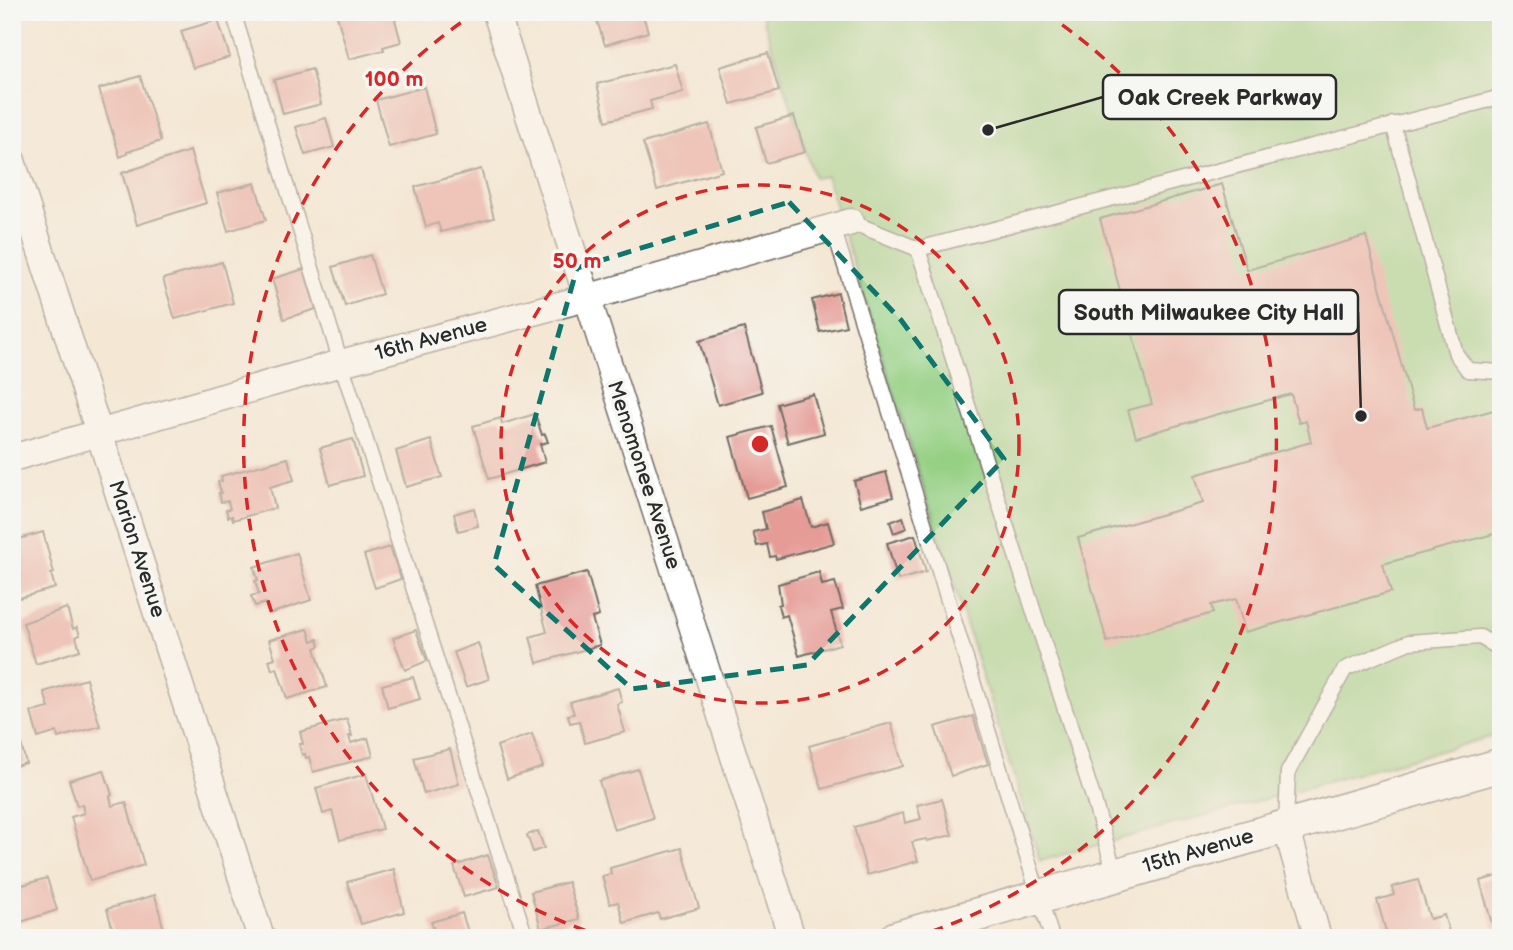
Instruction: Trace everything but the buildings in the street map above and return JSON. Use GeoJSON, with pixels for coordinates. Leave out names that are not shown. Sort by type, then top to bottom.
{"type":"FeatureCollection","features":[{"type":"Feature","properties":{"kind":"street","name":"Menomonee Avenue"},"geometry":{"type":"LineString","coordinates":[[496,12],[792,938]]}},
{"type":"Feature","properties":{"kind":"street","name":"Marion Avenue"},"geometry":{"type":"LineString","coordinates":[[12,161],[261,938]]}},
{"type":"Feature","properties":{"kind":"street","name":"16th Avenue"},"geometry":{"type":"LineString","coordinates":[[12,458],[341,363],[586,298],[842,225]]}},
{"type":"Feature","properties":{"kind":"street","name":"15th Avenue"},"geometry":{"type":"LineString","coordinates":[[896,938],[1501,765]]}},
{"type":"Feature","properties":{"kind":"street"},"geometry":{"type":"LineString","coordinates":[[1286,826],[1318,938]]}},
{"type":"Feature","properties":{"kind":"lane"},"geometry":{"type":"LineString","coordinates":[[233,12],[341,363],[526,938]]}},
{"type":"Feature","properties":{"kind":"lane"},"geometry":{"type":"LineString","coordinates":[[842,225],[918,249],[1501,97]]}},
{"type":"Feature","properties":{"kind":"lane"},"geometry":{"type":"LineString","coordinates":[[1392,124],[1456,354],[1468,370],[1501,372]]}},
{"type":"Feature","properties":{"kind":"lane"},"geometry":{"type":"LineString","coordinates":[[842,225],[1052,938]]}},
{"type":"Feature","properties":{"kind":"lane"},"geometry":{"type":"LineString","coordinates":[[918,249],[1093,797],[1115,874]]}},
{"type":"Feature","properties":{"kind":"lane"},"geometry":{"type":"LineString","coordinates":[[1286,826],[1288,772],[1345,669],[1409,642],[1480,637],[1501,649]]}},
{"type":"Feature","properties":{"kind":"highlighted area"},"geometry":{"type":"Polygon","coordinates":[[[789,202],[901,320],[1004,459],[807,665],[632,689],[494,565],[577,268],[789,202]]]}},
{"type":"Feature","properties":{"kind":"green space"},"geometry":{"type":"Polygon","coordinates":[[[761,12],[1501,12],[1501,734],[1040,861],[826,176],[814,178],[761,12]]]}},
{"type":"Feature","properties":{"kind":"place","name":"Oak Creek Parkway"},"geometry":{"type":"Point","coordinates":[988,130]}},
{"type":"Feature","properties":{"kind":"place","name":"South Milwaukee City Hall"},"geometry":{"type":"Point","coordinates":[1361,416]}}]}
